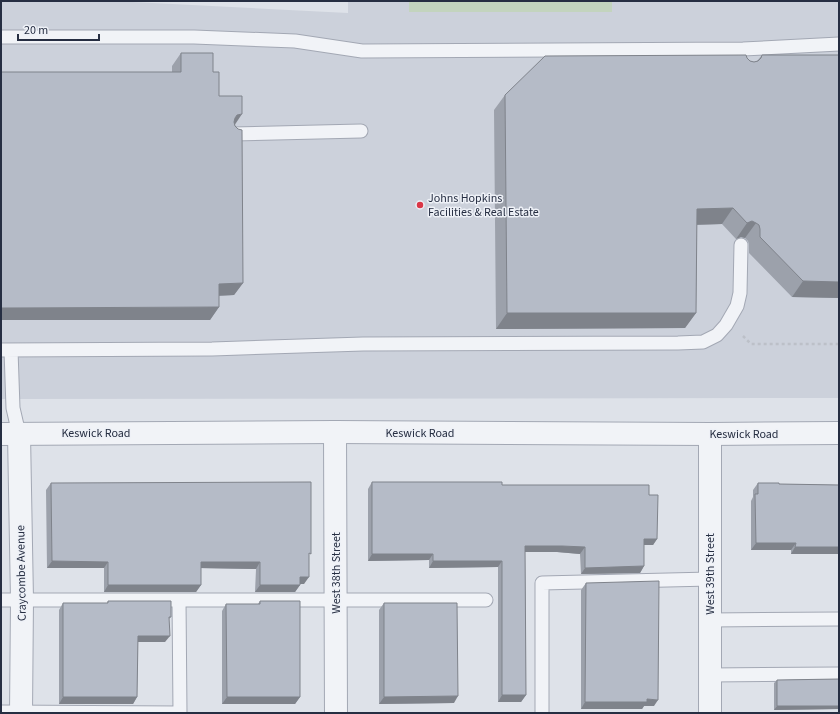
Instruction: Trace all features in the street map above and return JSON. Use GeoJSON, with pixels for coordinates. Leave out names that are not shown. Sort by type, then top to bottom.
{"type":"FeatureCollection","features":[{"type":"Feature","properties":{"kind":"street","name":"Keswick Road"},"geometry":{"type":"LineString","coordinates":[[10,434],[335,432],[839,434]]}},
{"type":"Feature","properties":{"kind":"street","name":"West 38th Street"},"geometry":{"type":"LineString","coordinates":[[335,432],[336,713]]}},
{"type":"Feature","properties":{"kind":"street","name":"Craycombe Avenue"},"geometry":{"type":"LineString","coordinates":[[10,434],[11,600],[14,713]]}},
{"type":"Feature","properties":{"kind":"street","name":"West 39th Street"},"geometry":{"type":"LineString","coordinates":[[710,434],[710,713]]}},
{"type":"Feature","properties":{"kind":"lane"},"geometry":{"type":"LineString","coordinates":[[1,37],[194,37],[295,41],[362,52],[743,49],[839,44]]}},
{"type":"Feature","properties":{"kind":"lane"},"geometry":{"type":"LineString","coordinates":[[743,49],[743,63]]}},
{"type":"Feature","properties":{"kind":"lane"},"geometry":{"type":"LineString","coordinates":[[234,134],[361,131]]}},
{"type":"Feature","properties":{"kind":"lane"},"geometry":{"type":"LineString","coordinates":[[10,434],[13,408],[6,350],[212,349],[363,344],[703,342],[717,335],[726,325],[737,306],[740,293],[741,245]]}},
{"type":"Feature","properties":{"kind":"lane"},"geometry":{"type":"LineString","coordinates":[[542,713],[542,583],[710,580]]}},
{"type":"Feature","properties":{"kind":"lane"},"geometry":{"type":"LineString","coordinates":[[11,600],[486,600]]}},
{"type":"Feature","properties":{"kind":"lane"},"geometry":{"type":"LineString","coordinates":[[14,713],[180,713],[179,600]]}},
{"type":"Feature","properties":{"kind":"lane"},"geometry":{"type":"LineString","coordinates":[[710,620],[839,619]]}},
{"type":"Feature","properties":{"kind":"lane"},"geometry":{"type":"LineString","coordinates":[[710,675],[839,674]]}},
{"type":"Feature","properties":{"kind":"path"},"geometry":{"type":"LineString","coordinates":[[741,334],[751,344],[839,344]]}},
{"type":"Feature","properties":{"kind":"shaded area","name":"Johns Hopkins Facilities & Real Estate"},"geometry":{"type":"Polygon","coordinates":[[[1,1],[113,1],[348,13],[348,1],[839,1],[839,398],[1,399],[1,1]]]}},
{"type":"Feature","properties":{"kind":"green space"},"geometry":{"type":"Polygon","coordinates":[[[409,1],[612,1],[612,12],[409,12],[409,1]]]}},
{"type":"Feature","properties":{"kind":"building"},"geometry":{"type":"Polygon","coordinates":[[[181,53],[213,53],[213,72],[219,72],[219,96],[242,96],[242,114],[237,115],[234,122],[238,129],[242,130],[243,283],[219,284],[219,307],[1,308],[1,72],[181,72],[181,53]]]}},
{"type":"Feature","properties":{"kind":"building"},"geometry":{"type":"Polygon","coordinates":[[[746,55],[750,61],[754,62],[758,61],[762,55],[839,55],[839,282],[803,281],[760,237],[759,225],[752,221],[747,223],[733,208],[697,209],[696,313],[507,313],[505,95],[545,56],[746,55]]]}},
{"type":"Feature","properties":{"kind":"building"},"geometry":{"type":"Polygon","coordinates":[[[311,482],[311,554],[309,553],[309,577],[300,577],[300,585],[260,585],[260,562],[201,562],[201,585],[108,585],[108,562],[52,561],[51,483],[311,482]]]}},
{"type":"Feature","properties":{"kind":"building"},"geometry":{"type":"Polygon","coordinates":[[[372,482],[502,482],[502,485],[649,485],[649,495],[658,495],[657,539],[644,539],[644,566],[585,568],[585,547],[525,546],[526,695],[502,695],[502,561],[433,561],[433,554],[372,554],[372,482]]]}},
{"type":"Feature","properties":{"kind":"building"},"geometry":{"type":"Polygon","coordinates":[[[758,483],[839,485],[839,547],[795,547],[796,543],[756,543],[755,494],[758,494],[758,483]]]}},
{"type":"Feature","properties":{"kind":"building"},"geometry":{"type":"Polygon","coordinates":[[[659,581],[658,700],[647,699],[647,702],[585,702],[586,583],[659,581]]]}},
{"type":"Feature","properties":{"kind":"building"},"geometry":{"type":"Polygon","coordinates":[[[108,601],[171,601],[171,617],[169,617],[170,636],[138,636],[137,697],[63,697],[63,603],[108,603],[108,601]]]}},
{"type":"Feature","properties":{"kind":"building"},"geometry":{"type":"Polygon","coordinates":[[[260,601],[300,601],[300,697],[227,697],[226,604],[260,604],[260,601]]]}},
{"type":"Feature","properties":{"kind":"building"},"geometry":{"type":"Polygon","coordinates":[[[384,603],[457,603],[458,696],[384,697],[384,603]]]}},
{"type":"Feature","properties":{"kind":"building"},"geometry":{"type":"Polygon","coordinates":[[[839,679],[839,706],[777,706],[777,680],[839,679]]]}},
{"type":"Feature","properties":{"kind":"place","name":"Johns Hopkins Facilities & Real Estate"},"geometry":{"type":"Point","coordinates":[420,205]}}]}
